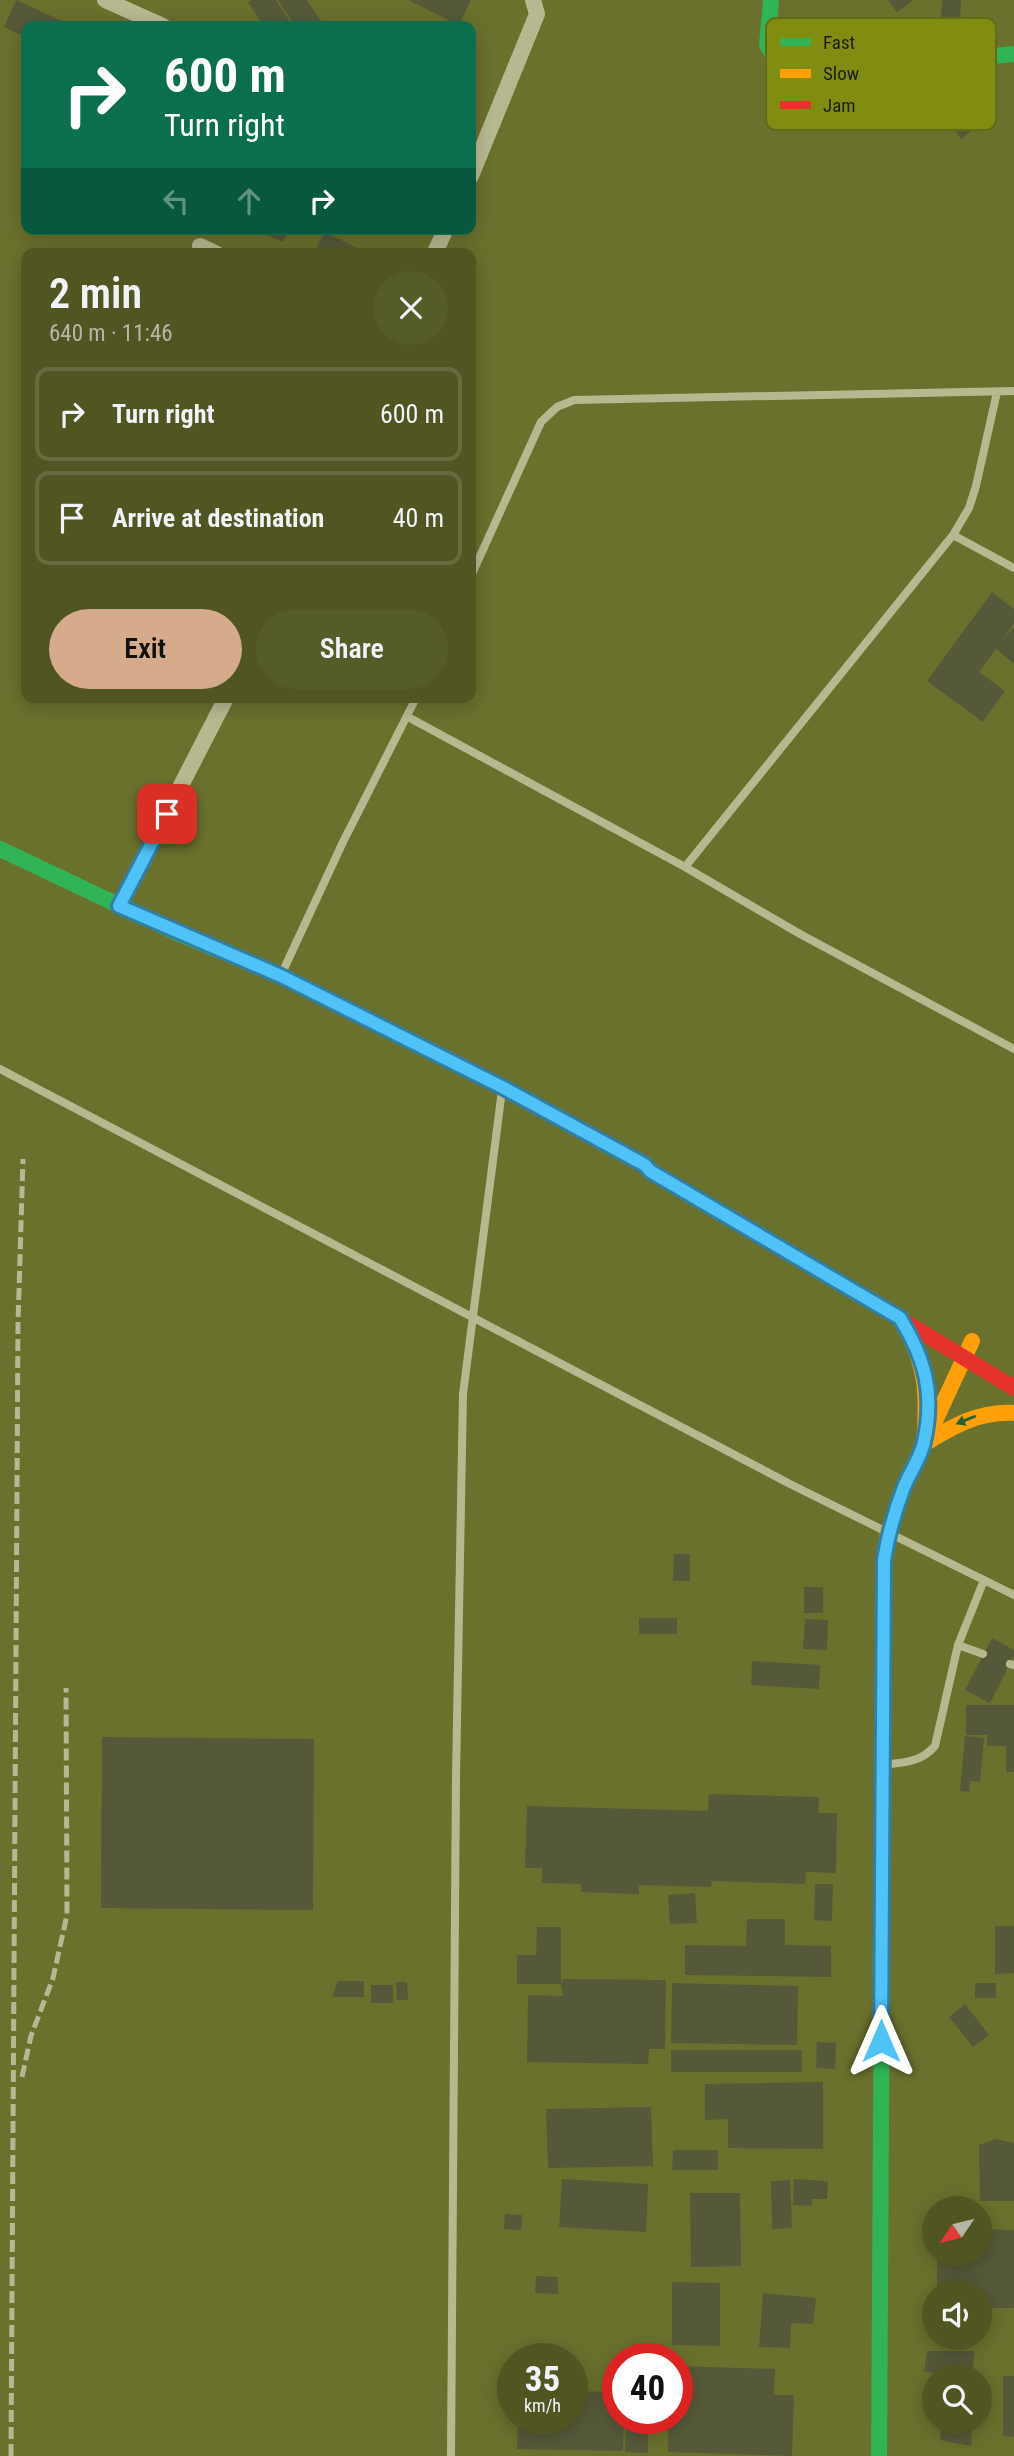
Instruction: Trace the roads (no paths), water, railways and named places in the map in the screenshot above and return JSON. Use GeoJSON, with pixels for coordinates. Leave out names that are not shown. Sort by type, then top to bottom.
{"type":"FeatureCollection","features":[{"type":"Feature","properties":{"kind":"main road"},"geometry":{"type":"LineString","coordinates":[[769,18],[771,0]]}},
{"type":"Feature","properties":{"kind":"main road"},"geometry":{"type":"LineString","coordinates":[[996,56],[1014,54]]}},
{"type":"Feature","properties":{"kind":"main road"},"geometry":{"type":"LineString","coordinates":[[0,849],[119,906],[281,976],[502,1087],[645,1165],[650,1171],[1014,1388]]}},
{"type":"Feature","properties":{"kind":"main road"},"geometry":{"type":"LineString","coordinates":[[645,1165],[654,1165],[761,1218]]}},
{"type":"Feature","properties":{"kind":"main road"},"geometry":{"type":"LineString","coordinates":[[900,1318],[921,1356],[926,1374],[928,1397],[924,1444]]}},
{"type":"Feature","properties":{"kind":"main road"},"geometry":{"type":"LineString","coordinates":[[879,2456],[884,1571],[888,1533],[905,1486],[972,1341]]}},
{"type":"Feature","properties":{"kind":"main road"},"geometry":{"type":"LineString","coordinates":[[924,1444],[965,1419],[986,1413],[1014,1413]]}},
{"type":"Feature","properties":{"kind":"street"},"geometry":{"type":"LineString","coordinates":[[106,0],[152,21]]}},
{"type":"Feature","properties":{"kind":"street"},"geometry":{"type":"LineString","coordinates":[[476,162],[537,14],[533,0]]}},
{"type":"Feature","properties":{"kind":"street"},"geometry":{"type":"LineString","coordinates":[[200,246],[204,248]]}},
{"type":"Feature","properties":{"kind":"street"},"geometry":{"type":"LineString","coordinates":[[119,906],[223,703]]}},
{"type":"Feature","properties":{"kind":"lane"},"geometry":{"type":"LineString","coordinates":[[476,565],[541,422],[557,407],[574,400],[1014,391]]}},
{"type":"Feature","properties":{"kind":"lane"},"geometry":{"type":"LineString","coordinates":[[685,867],[953,535],[969,508],[976,486],[997,392]]}},
{"type":"Feature","properties":{"kind":"lane"},"geometry":{"type":"LineString","coordinates":[[953,535],[1014,568]]}},
{"type":"Feature","properties":{"kind":"lane"},"geometry":{"type":"LineString","coordinates":[[281,976],[343,842],[414,703]]}},
{"type":"Feature","properties":{"kind":"lane"},"geometry":{"type":"LineString","coordinates":[[408,717],[1014,1049]]}},
{"type":"Feature","properties":{"kind":"lane"},"geometry":{"type":"LineString","coordinates":[[0,1069],[778,1477],[1014,1595]]}},
{"type":"Feature","properties":{"kind":"lane"},"geometry":{"type":"LineString","coordinates":[[451,2456],[453,2004],[463,1394],[502,1087]]}},
{"type":"Feature","properties":{"kind":"lane"},"geometry":{"type":"LineString","coordinates":[[882,1765],[916,1760],[926,1756],[934,1746],[958,1646],[984,1580]]}},
{"type":"Feature","properties":{"kind":"lane"},"geometry":{"type":"LineString","coordinates":[[958,1646],[983,1654]]}},
{"type":"Feature","properties":{"kind":"railway"},"geometry":{"type":"LineString","coordinates":[[11,2456],[18,1323],[23,1159]]}},
{"type":"Feature","properties":{"kind":"railway"},"geometry":{"type":"LineString","coordinates":[[22,2077],[31,2036],[53,1978],[67,1915],[66,1688]]}}]}
